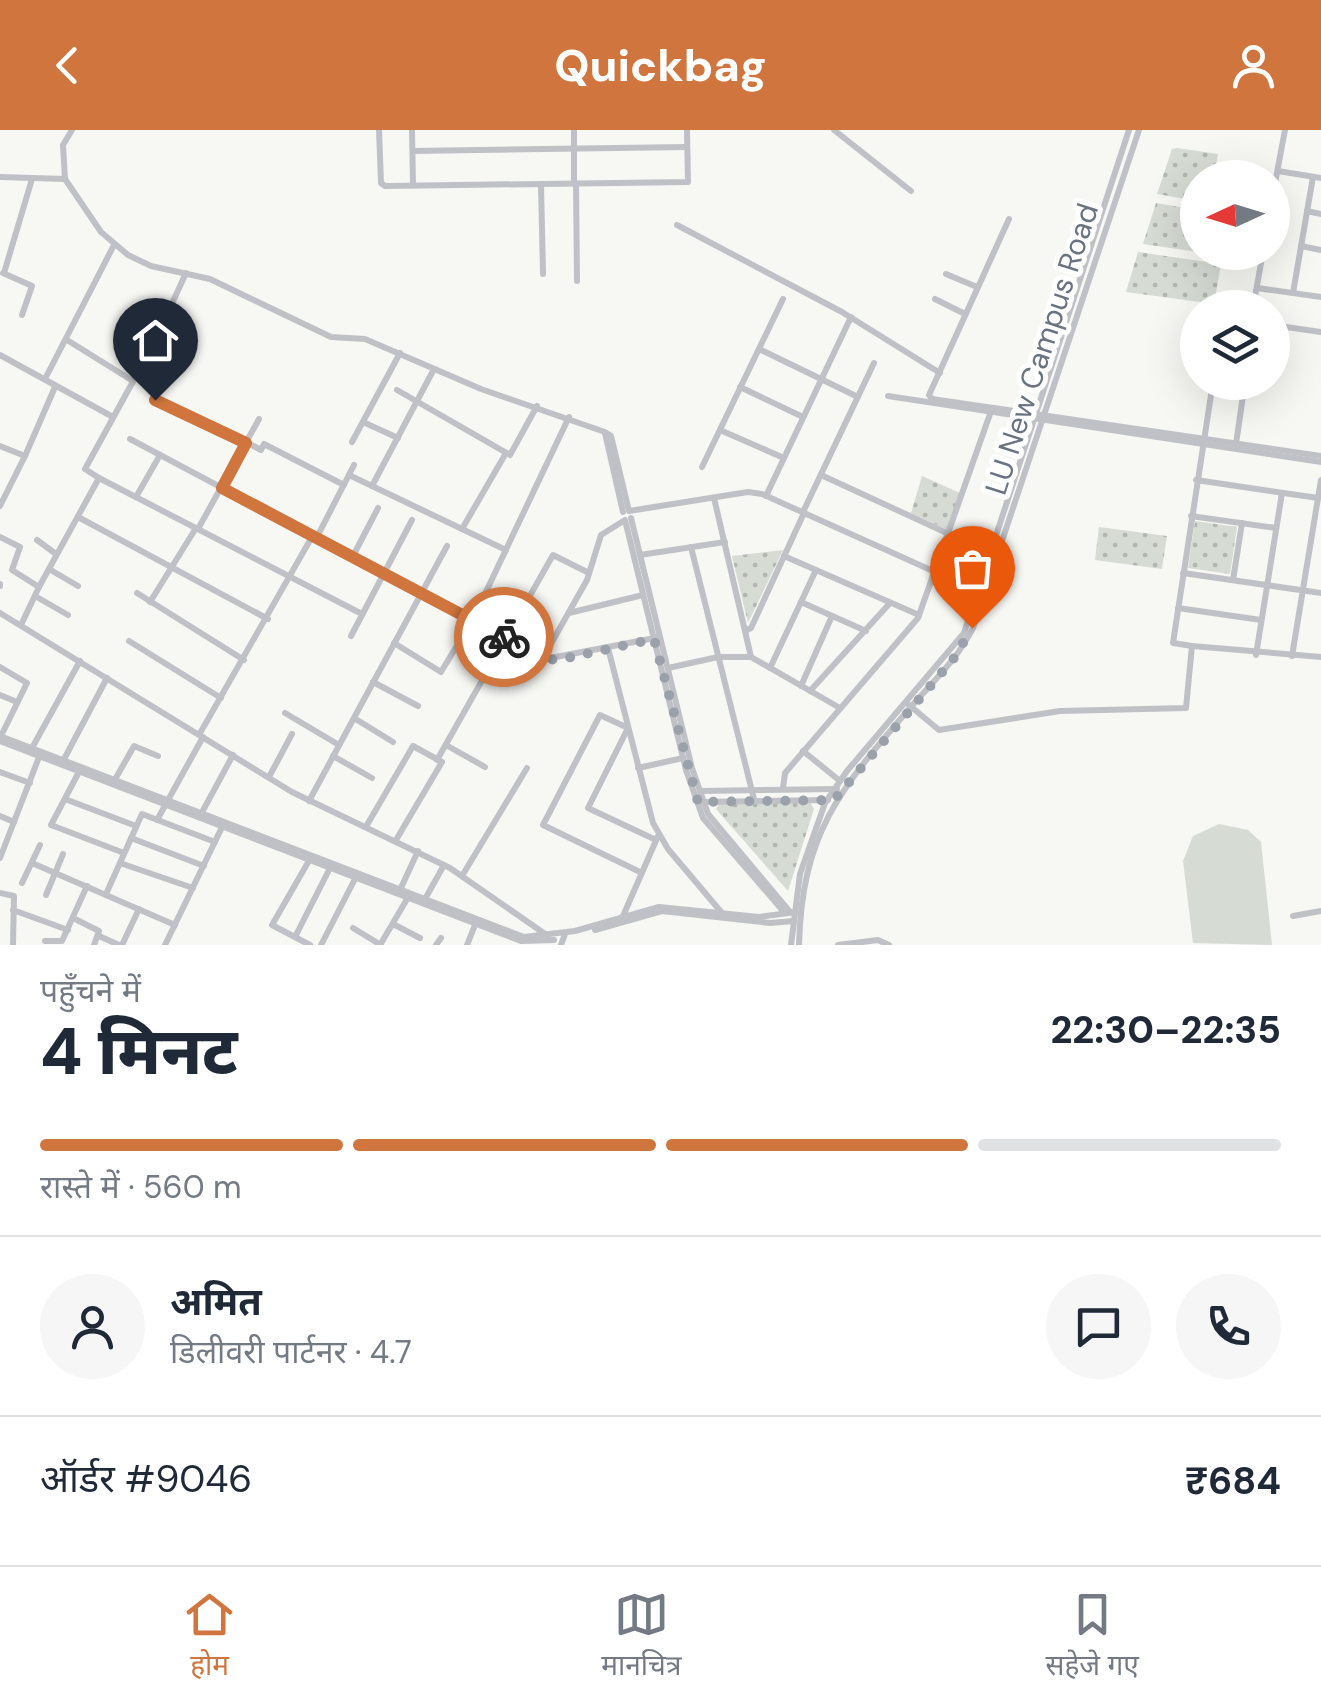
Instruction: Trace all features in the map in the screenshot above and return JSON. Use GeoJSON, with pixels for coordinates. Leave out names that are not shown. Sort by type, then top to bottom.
{"type":"FeatureCollection","features":[{"type":"Feature","properties":{"kind":"street"},"geometry":{"type":"LineString","coordinates":[[72,130],[63,144],[65,180],[114,245],[152,266],[210,279],[331,337],[365,339],[612,436],[643,596],[668,668],[697,791]]}},
{"type":"Feature","properties":{"kind":"street"},"geometry":{"type":"LineString","coordinates":[[379,130],[380,183],[413,185],[688,182],[687,130]]}},
{"type":"Feature","properties":{"kind":"street"},"geometry":{"type":"LineString","coordinates":[[412,130],[413,185]]}},
{"type":"Feature","properties":{"kind":"street"},"geometry":{"type":"LineString","coordinates":[[574,130],[577,281]]}},
{"type":"Feature","properties":{"kind":"street"},"geometry":{"type":"LineString","coordinates":[[834,130],[911,191]]}},
{"type":"Feature","properties":{"kind":"street","name":"LU New Campus Road"},"geometry":{"type":"LineString","coordinates":[[1039,418],[1129,130]]}},
{"type":"Feature","properties":{"kind":"street","name":"LU New Campus Road"},"geometry":{"type":"LineString","coordinates":[[792,945],[808,842],[839,786],[964,644],[1139,130]]}},
{"type":"Feature","properties":{"kind":"street"},"geometry":{"type":"LineString","coordinates":[[1280,160],[1285,130]]}},
{"type":"Feature","properties":{"kind":"street"},"geometry":{"type":"LineString","coordinates":[[412,152],[687,147]]}},
{"type":"Feature","properties":{"kind":"street"},"geometry":{"type":"LineString","coordinates":[[1290,173],[1317,178],[1293,293]]}},
{"type":"Feature","properties":{"kind":"street"},"geometry":{"type":"LineString","coordinates":[[0,177],[65,180]]}},
{"type":"Feature","properties":{"kind":"street"},"geometry":{"type":"LineString","coordinates":[[22,315],[32,286],[2,273],[32,178]]}},
{"type":"Feature","properties":{"kind":"street"},"geometry":{"type":"LineString","coordinates":[[541,184],[543,274]]}},
{"type":"Feature","properties":{"kind":"street"},"geometry":{"type":"LineString","coordinates":[[1307,212],[1321,214]]}},
{"type":"Feature","properties":{"kind":"street"},"geometry":{"type":"LineString","coordinates":[[1009,220],[965,314],[932,399],[1321,459]]}},
{"type":"Feature","properties":{"kind":"street"},"geometry":{"type":"LineString","coordinates":[[677,225],[851,317],[940,373]]}},
{"type":"Feature","properties":{"kind":"street"},"geometry":{"type":"LineString","coordinates":[[44,380],[114,245]]}},
{"type":"Feature","properties":{"kind":"street"},"geometry":{"type":"LineString","coordinates":[[1301,246],[1321,250]]}},
{"type":"Feature","properties":{"kind":"street"},"geometry":{"type":"LineString","coordinates":[[1260,270],[1257,288],[1321,297]]}},
{"type":"Feature","properties":{"kind":"street"},"geometry":{"type":"LineString","coordinates":[[186,273],[85,469],[362,614]]}},
{"type":"Feature","properties":{"kind":"street"},"geometry":{"type":"LineString","coordinates":[[946,274],[978,288]]}},
{"type":"Feature","properties":{"kind":"street"},"geometry":{"type":"LineString","coordinates":[[702,467],[782,299]]}},
{"type":"Feature","properties":{"kind":"street"},"geometry":{"type":"LineString","coordinates":[[935,299],[965,314]]}},
{"type":"Feature","properties":{"kind":"street"},"geometry":{"type":"LineString","coordinates":[[766,496],[851,317]]}},
{"type":"Feature","properties":{"kind":"street"},"geometry":{"type":"LineString","coordinates":[[1290,328],[1321,332]]}},
{"type":"Feature","properties":{"kind":"street"},"geometry":{"type":"LineString","coordinates":[[67,340],[133,381]]}},
{"type":"Feature","properties":{"kind":"street"},"geometry":{"type":"LineString","coordinates":[[759,349],[858,397]]}},
{"type":"Feature","properties":{"kind":"street"},"geometry":{"type":"LineString","coordinates":[[352,442],[400,353]]}},
{"type":"Feature","properties":{"kind":"street"},"geometry":{"type":"LineString","coordinates":[[0,355],[114,417]]}},
{"type":"Feature","properties":{"kind":"street"},"geometry":{"type":"LineString","coordinates":[[745,631],[752,628],[874,363]]}},
{"type":"Feature","properties":{"kind":"street"},"geometry":{"type":"LineString","coordinates":[[372,486],[434,369]]}},
{"type":"Feature","properties":{"kind":"street"},"geometry":{"type":"LineString","coordinates":[[0,506],[55,387]]}},
{"type":"Feature","properties":{"kind":"street"},"geometry":{"type":"LineString","coordinates":[[740,388],[803,418]]}},
{"type":"Feature","properties":{"kind":"street"},"geometry":{"type":"LineString","coordinates":[[397,390],[510,456],[537,406]]}},
{"type":"Feature","properties":{"kind":"street"},"geometry":{"type":"LineString","coordinates":[[888,396],[990,414],[1039,418]]}},
{"type":"Feature","properties":{"kind":"street"},"geometry":{"type":"LineString","coordinates":[[155,400],[261,450],[264,444],[344,485]]}},
{"type":"Feature","properties":{"kind":"street"},"geometry":{"type":"LineString","coordinates":[[1210,400],[1173,643],[1321,658]]}},
{"type":"Feature","properties":{"kind":"street"},"geometry":{"type":"LineString","coordinates":[[1236,444],[1243,400]]}},
{"type":"Feature","properties":{"kind":"street"},"geometry":{"type":"LineString","coordinates":[[782,788],[786,773],[803,751],[919,615],[990,414]]}},
{"type":"Feature","properties":{"kind":"street"},"geometry":{"type":"LineString","coordinates":[[394,644],[441,672],[472,619],[568,418]]}},
{"type":"Feature","properties":{"kind":"street"},"geometry":{"type":"LineString","coordinates":[[150,602],[222,488],[259,419]]}},
{"type":"Feature","properties":{"kind":"street"},"geometry":{"type":"LineString","coordinates":[[363,422],[398,438]]}},
{"type":"Feature","properties":{"kind":"street"},"geometry":{"type":"LineString","coordinates":[[720,430],[784,458]]}},
{"type":"Feature","properties":{"kind":"street"},"geometry":{"type":"LineString","coordinates":[[130,440],[544,658],[657,638]]}},
{"type":"Feature","properties":{"kind":"street"},"geometry":{"type":"LineString","coordinates":[[1202,442],[1321,459]]}},
{"type":"Feature","properties":{"kind":"street"},"geometry":{"type":"LineString","coordinates":[[0,446],[24,456]]}},
{"type":"Feature","properties":{"kind":"street"},"geometry":{"type":"LineString","coordinates":[[462,530],[506,453]]}},
{"type":"Feature","properties":{"kind":"street"},"geometry":{"type":"LineString","coordinates":[[136,498],[160,455]]}},
{"type":"Feature","properties":{"kind":"street"},"geometry":{"type":"LineString","coordinates":[[158,820],[221,698],[354,465]]}},
{"type":"Feature","properties":{"kind":"street"},"geometry":{"type":"LineString","coordinates":[[349,475],[506,550]]}},
{"type":"Feature","properties":{"kind":"street"},"geometry":{"type":"LineString","coordinates":[[820,475],[950,534]]}},
{"type":"Feature","properties":{"kind":"street"},"geometry":{"type":"LineString","coordinates":[[21,625],[99,478]]}},
{"type":"Feature","properties":{"kind":"street"},"geometry":{"type":"LineString","coordinates":[[1196,480],[1320,498]]}},
{"type":"Feature","properties":{"kind":"street"},"geometry":{"type":"LineString","coordinates":[[1292,656],[1321,480]]}},
{"type":"Feature","properties":{"kind":"street"},"geometry":{"type":"LineString","coordinates":[[544,658],[589,573],[601,535],[627,515],[748,492],[766,496],[981,593]]}},
{"type":"Feature","properties":{"kind":"street"},"geometry":{"type":"LineString","coordinates":[[1256,654],[1282,493]]}},
{"type":"Feature","properties":{"kind":"street"},"geometry":{"type":"LineString","coordinates":[[714,498],[751,657]]}},
{"type":"Feature","properties":{"kind":"street"},"geometry":{"type":"LineString","coordinates":[[353,556],[378,508]]}},
{"type":"Feature","properties":{"kind":"street"},"geometry":{"type":"LineString","coordinates":[[627,515],[640,555],[683,758],[701,802],[794,915]]}},
{"type":"Feature","properties":{"kind":"street"},"geometry":{"type":"LineString","coordinates":[[78,516],[268,618]]}},
{"type":"Feature","properties":{"kind":"street"},"geometry":{"type":"LineString","coordinates":[[1191,516],[1276,528]]}},
{"type":"Feature","properties":{"kind":"street"},"geometry":{"type":"LineString","coordinates":[[351,636],[412,520]]}},
{"type":"Feature","properties":{"kind":"street"},"geometry":{"type":"LineString","coordinates":[[1233,580],[1242,523]]}},
{"type":"Feature","properties":{"kind":"street"},"geometry":{"type":"LineString","coordinates":[[0,537],[20,547],[12,570],[39,587]]}},
{"type":"Feature","properties":{"kind":"street"},"geometry":{"type":"LineString","coordinates":[[37,540],[56,554]]}},
{"type":"Feature","properties":{"kind":"street"},"geometry":{"type":"LineString","coordinates":[[640,555],[724,542]]}},
{"type":"Feature","properties":{"kind":"street"},"geometry":{"type":"LineString","coordinates":[[310,800],[446,546]]}},
{"type":"Feature","properties":{"kind":"street"},"geometry":{"type":"LineString","coordinates":[[691,547],[754,800]]}},
{"type":"Feature","properties":{"kind":"street"},"geometry":{"type":"LineString","coordinates":[[1309,554],[1321,556]]}},
{"type":"Feature","properties":{"kind":"street"},"geometry":{"type":"LineString","coordinates":[[437,760],[553,555],[589,573]]}},
{"type":"Feature","properties":{"kind":"street"},"geometry":{"type":"LineString","coordinates":[[784,556],[919,615]]}},
{"type":"Feature","properties":{"kind":"street"},"geometry":{"type":"LineString","coordinates":[[49,569],[78,586]]}},
{"type":"Feature","properties":{"kind":"street"},"geometry":{"type":"LineString","coordinates":[[770,668],[816,570]]}},
{"type":"Feature","properties":{"kind":"street"},"geometry":{"type":"LineString","coordinates":[[1183,572],[1321,593]]}},
{"type":"Feature","properties":{"kind":"street"},"geometry":{"type":"LineString","coordinates":[[137,593],[244,660]]}},
{"type":"Feature","properties":{"kind":"street"},"geometry":{"type":"LineString","coordinates":[[35,596],[68,615]]}},
{"type":"Feature","properties":{"kind":"street"},"geometry":{"type":"LineString","coordinates":[[568,614],[643,596]]}},
{"type":"Feature","properties":{"kind":"street"},"geometry":{"type":"LineString","coordinates":[[801,602],[866,630]]}},
{"type":"Feature","properties":{"kind":"street"},"geometry":{"type":"LineString","coordinates":[[810,691],[891,603]]}},
{"type":"Feature","properties":{"kind":"street"},"geometry":{"type":"LineString","coordinates":[[1178,608],[1261,620]]}},
{"type":"Feature","properties":{"kind":"street"},"geometry":{"type":"LineString","coordinates":[[0,613],[268,777],[444,865],[549,937]]}},
{"type":"Feature","properties":{"kind":"street"},"geometry":{"type":"LineString","coordinates":[[801,686],[832,616]]}},
{"type":"Feature","properties":{"kind":"street"},"geometry":{"type":"LineString","coordinates":[[129,641],[221,698]]}},
{"type":"Feature","properties":{"kind":"street"},"geometry":{"type":"LineString","coordinates":[[909,705],[939,730],[1060,712],[1186,708],[1192,646]]}},
{"type":"Feature","properties":{"kind":"street"},"geometry":{"type":"LineString","coordinates":[[608,648],[658,836],[722,913]]}},
{"type":"Feature","properties":{"kind":"street"},"geometry":{"type":"LineString","coordinates":[[668,668],[718,657],[751,657],[840,708]]}},
{"type":"Feature","properties":{"kind":"street"},"geometry":{"type":"LineString","coordinates":[[32,748],[80,661]]}},
{"type":"Feature","properties":{"kind":"street"},"geometry":{"type":"LineString","coordinates":[[0,667],[27,683],[0,737]]}},
{"type":"Feature","properties":{"kind":"street"},"geometry":{"type":"LineString","coordinates":[[63,762],[106,678]]}},
{"type":"Feature","properties":{"kind":"street"},"geometry":{"type":"LineString","coordinates":[[374,682],[418,706]]}},
{"type":"Feature","properties":{"kind":"street"},"geometry":{"type":"LineString","coordinates":[[0,695],[18,702]]}},
{"type":"Feature","properties":{"kind":"street"},"geometry":{"type":"LineString","coordinates":[[286,713],[339,745]]}},
{"type":"Feature","properties":{"kind":"street"},"geometry":{"type":"LineString","coordinates":[[628,728],[600,715],[543,826],[642,873]]}},
{"type":"Feature","properties":{"kind":"street"},"geometry":{"type":"LineString","coordinates":[[354,718],[393,742]]}},
{"type":"Feature","properties":{"kind":"street"},"geometry":{"type":"LineString","coordinates":[[628,728],[588,808],[658,836]]}},
{"type":"Feature","properties":{"kind":"street"},"geometry":{"type":"LineString","coordinates":[[268,777],[292,734]]}},
{"type":"Feature","properties":{"kind":"street"},"geometry":{"type":"LineString","coordinates":[[0,737],[41,754]]}},
{"type":"Feature","properties":{"kind":"street"},"geometry":{"type":"LineString","coordinates":[[0,737],[476,921],[524,937],[563,939]]}},
{"type":"Feature","properties":{"kind":"street"},"geometry":{"type":"LineString","coordinates":[[446,745],[484,767]]}},
{"type":"Feature","properties":{"kind":"street"},"geometry":{"type":"LineString","coordinates":[[114,782],[134,746],[158,756]]}},
{"type":"Feature","properties":{"kind":"street"},"geometry":{"type":"LineString","coordinates":[[367,825],[413,746],[442,762],[396,840]]}},
{"type":"Feature","properties":{"kind":"street"},"geometry":{"type":"LineString","coordinates":[[803,751],[839,786]]}},
{"type":"Feature","properties":{"kind":"street"},"geometry":{"type":"LineString","coordinates":[[0,858],[41,754]]}},
{"type":"Feature","properties":{"kind":"street"},"geometry":{"type":"LineString","coordinates":[[200,815],[233,756]]}},
{"type":"Feature","properties":{"kind":"street"},"geometry":{"type":"LineString","coordinates":[[333,756],[372,778]]}},
{"type":"Feature","properties":{"kind":"street"},"geometry":{"type":"LineString","coordinates":[[638,768],[683,758]]}},
{"type":"Feature","properties":{"kind":"street"},"geometry":{"type":"LineString","coordinates":[[462,876],[527,768]]}},
{"type":"Feature","properties":{"kind":"street"},"geometry":{"type":"LineString","coordinates":[[80,769],[52,827],[124,854]]}},
{"type":"Feature","properties":{"kind":"street"},"geometry":{"type":"LineString","coordinates":[[0,772],[30,783]]}},
{"type":"Feature","properties":{"kind":"street"},"geometry":{"type":"LineString","coordinates":[[697,791],[839,786]]}},
{"type":"Feature","properties":{"kind":"street"},"geometry":{"type":"LineString","coordinates":[[66,798],[136,826]]}},
{"type":"Feature","properties":{"kind":"street"},"geometry":{"type":"LineString","coordinates":[[701,802],[831,800]]}},
{"type":"Feature","properties":{"kind":"street"},"geometry":{"type":"LineString","coordinates":[[106,894],[142,814],[215,842]]}},
{"type":"Feature","properties":{"kind":"street"},"geometry":{"type":"LineString","coordinates":[[0,816],[14,822]]}},
{"type":"Feature","properties":{"kind":"street"},"geometry":{"type":"LineString","coordinates":[[169,944],[223,824]]}},
{"type":"Feature","properties":{"kind":"street"},"geometry":{"type":"LineString","coordinates":[[622,918],[658,836]]}},
{"type":"Feature","properties":{"kind":"street"},"geometry":{"type":"LineString","coordinates":[[131,838],[204,866]]}},
{"type":"Feature","properties":{"kind":"street"},"geometry":{"type":"LineString","coordinates":[[22,883],[40,845]]}},
{"type":"Feature","properties":{"kind":"street"},"geometry":{"type":"LineString","coordinates":[[400,890],[418,851]]}},
{"type":"Feature","properties":{"kind":"street"},"geometry":{"type":"LineString","coordinates":[[46,895],[64,854]]}},
{"type":"Feature","properties":{"kind":"street"},"geometry":{"type":"LineString","coordinates":[[310,945],[272,925],[311,858]]}},
{"type":"Feature","properties":{"kind":"street"},"geometry":{"type":"LineString","coordinates":[[32,863],[175,925]]}},
{"type":"Feature","properties":{"kind":"street"},"geometry":{"type":"LineString","coordinates":[[120,864],[193,888]]}},
{"type":"Feature","properties":{"kind":"street"},"geometry":{"type":"LineString","coordinates":[[295,938],[331,865]]}},
{"type":"Feature","properties":{"kind":"street"},"geometry":{"type":"LineString","coordinates":[[425,899],[444,865]]}},
{"type":"Feature","properties":{"kind":"street"},"geometry":{"type":"LineString","coordinates":[[357,875],[425,899],[521,941],[563,939],[622,918],[671,909],[770,919]]}},
{"type":"Feature","properties":{"kind":"street"},"geometry":{"type":"LineString","coordinates":[[321,945],[357,875]]}},
{"type":"Feature","properties":{"kind":"street"},"geometry":{"type":"LineString","coordinates":[[45,922],[45,943],[62,941],[87,886]]}},
{"type":"Feature","properties":{"kind":"street"},"geometry":{"type":"LineString","coordinates":[[0,893],[14,896],[12,945]]}},
{"type":"Feature","properties":{"kind":"street"},"geometry":{"type":"LineString","coordinates":[[353,928],[380,945],[410,896]]}},
{"type":"Feature","properties":{"kind":"street"},"geometry":{"type":"LineString","coordinates":[[98,936],[121,945],[139,909]]}},
{"type":"Feature","properties":{"kind":"street"},"geometry":{"type":"LineString","coordinates":[[600,926],[671,909],[770,919],[794,915]]}},
{"type":"Feature","properties":{"kind":"street"},"geometry":{"type":"LineString","coordinates":[[13,910],[68,930]]}},
{"type":"Feature","properties":{"kind":"street"},"geometry":{"type":"LineString","coordinates":[[1292,916],[1321,912]]}},
{"type":"Feature","properties":{"kind":"street","name":"LU New Campus Road"},"geometry":{"type":"LineString","coordinates":[[794,915],[800,945]]}},
{"type":"Feature","properties":{"kind":"street"},"geometry":{"type":"LineString","coordinates":[[73,918],[100,931],[94,945]]}},
{"type":"Feature","properties":{"kind":"street"},"geometry":{"type":"LineString","coordinates":[[467,945],[476,921]]}},
{"type":"Feature","properties":{"kind":"street"},"geometry":{"type":"LineString","coordinates":[[393,924],[420,938]]}},
{"type":"Feature","properties":{"kind":"street"},"geometry":{"type":"LineString","coordinates":[[838,945],[878,940],[889,945]]}},
{"type":"Feature","properties":{"kind":"shaded area"},"geometry":{"type":"Polygon","coordinates":[[[1172,149],[1218,154],[1217,160],[1180,160],[1180,198],[1157,194],[1172,149]]]}},
{"type":"Feature","properties":{"kind":"shaded area"},"geometry":{"type":"Polygon","coordinates":[[[1156,203],[1180,207],[1180,249],[1143,244],[1156,203]]]}},
{"type":"Feature","properties":{"kind":"shaded area"},"geometry":{"type":"Polygon","coordinates":[[[1138,252],[1180,258],[1180,270],[1220,270],[1216,290],[1180,290],[1180,299],[1126,292],[1138,252]]]}},
{"type":"Feature","properties":{"kind":"shaded area"},"geometry":{"type":"Polygon","coordinates":[[[922,476],[960,493],[948,530],[911,513],[922,476]]]}},
{"type":"Feature","properties":{"kind":"shaded area"},"geometry":{"type":"Polygon","coordinates":[[[1195,521],[1237,527],[1230,574],[1188,568],[1195,521]]]}},
{"type":"Feature","properties":{"kind":"shaded area"},"geometry":{"type":"Polygon","coordinates":[[[1099,527],[1167,536],[1162,569],[1095,560],[1099,527]]]}},
{"type":"Feature","properties":{"kind":"shaded area"},"geometry":{"type":"Polygon","coordinates":[[[783,550],[748,623],[732,556],[783,550]]]}},
{"type":"Feature","properties":{"kind":"shaded area"},"geometry":{"type":"Polygon","coordinates":[[[720,802],[810,802],[814,809],[788,891],[716,809],[720,802]]]}},
{"type":"Feature","properties":{"kind":"shaded area"},"geometry":{"type":"Polygon","coordinates":[[[1219,824],[1248,830],[1261,842],[1272,945],[1193,943],[1183,861],[1193,836],[1219,824]]]}},
{"type":"Feature","properties":{"kind":"way so far"},"geometry":{"type":"LineString","coordinates":[[504,637],[545,659],[558,660],[654,639],[686,770],[698,802],[834,800],[954,658],[972,628]]}},
{"type":"Feature","properties":{"kind":"route"},"geometry":{"type":"LineString","coordinates":[[155,400],[176,406],[246,443],[222,488],[504,637]]}}]}
